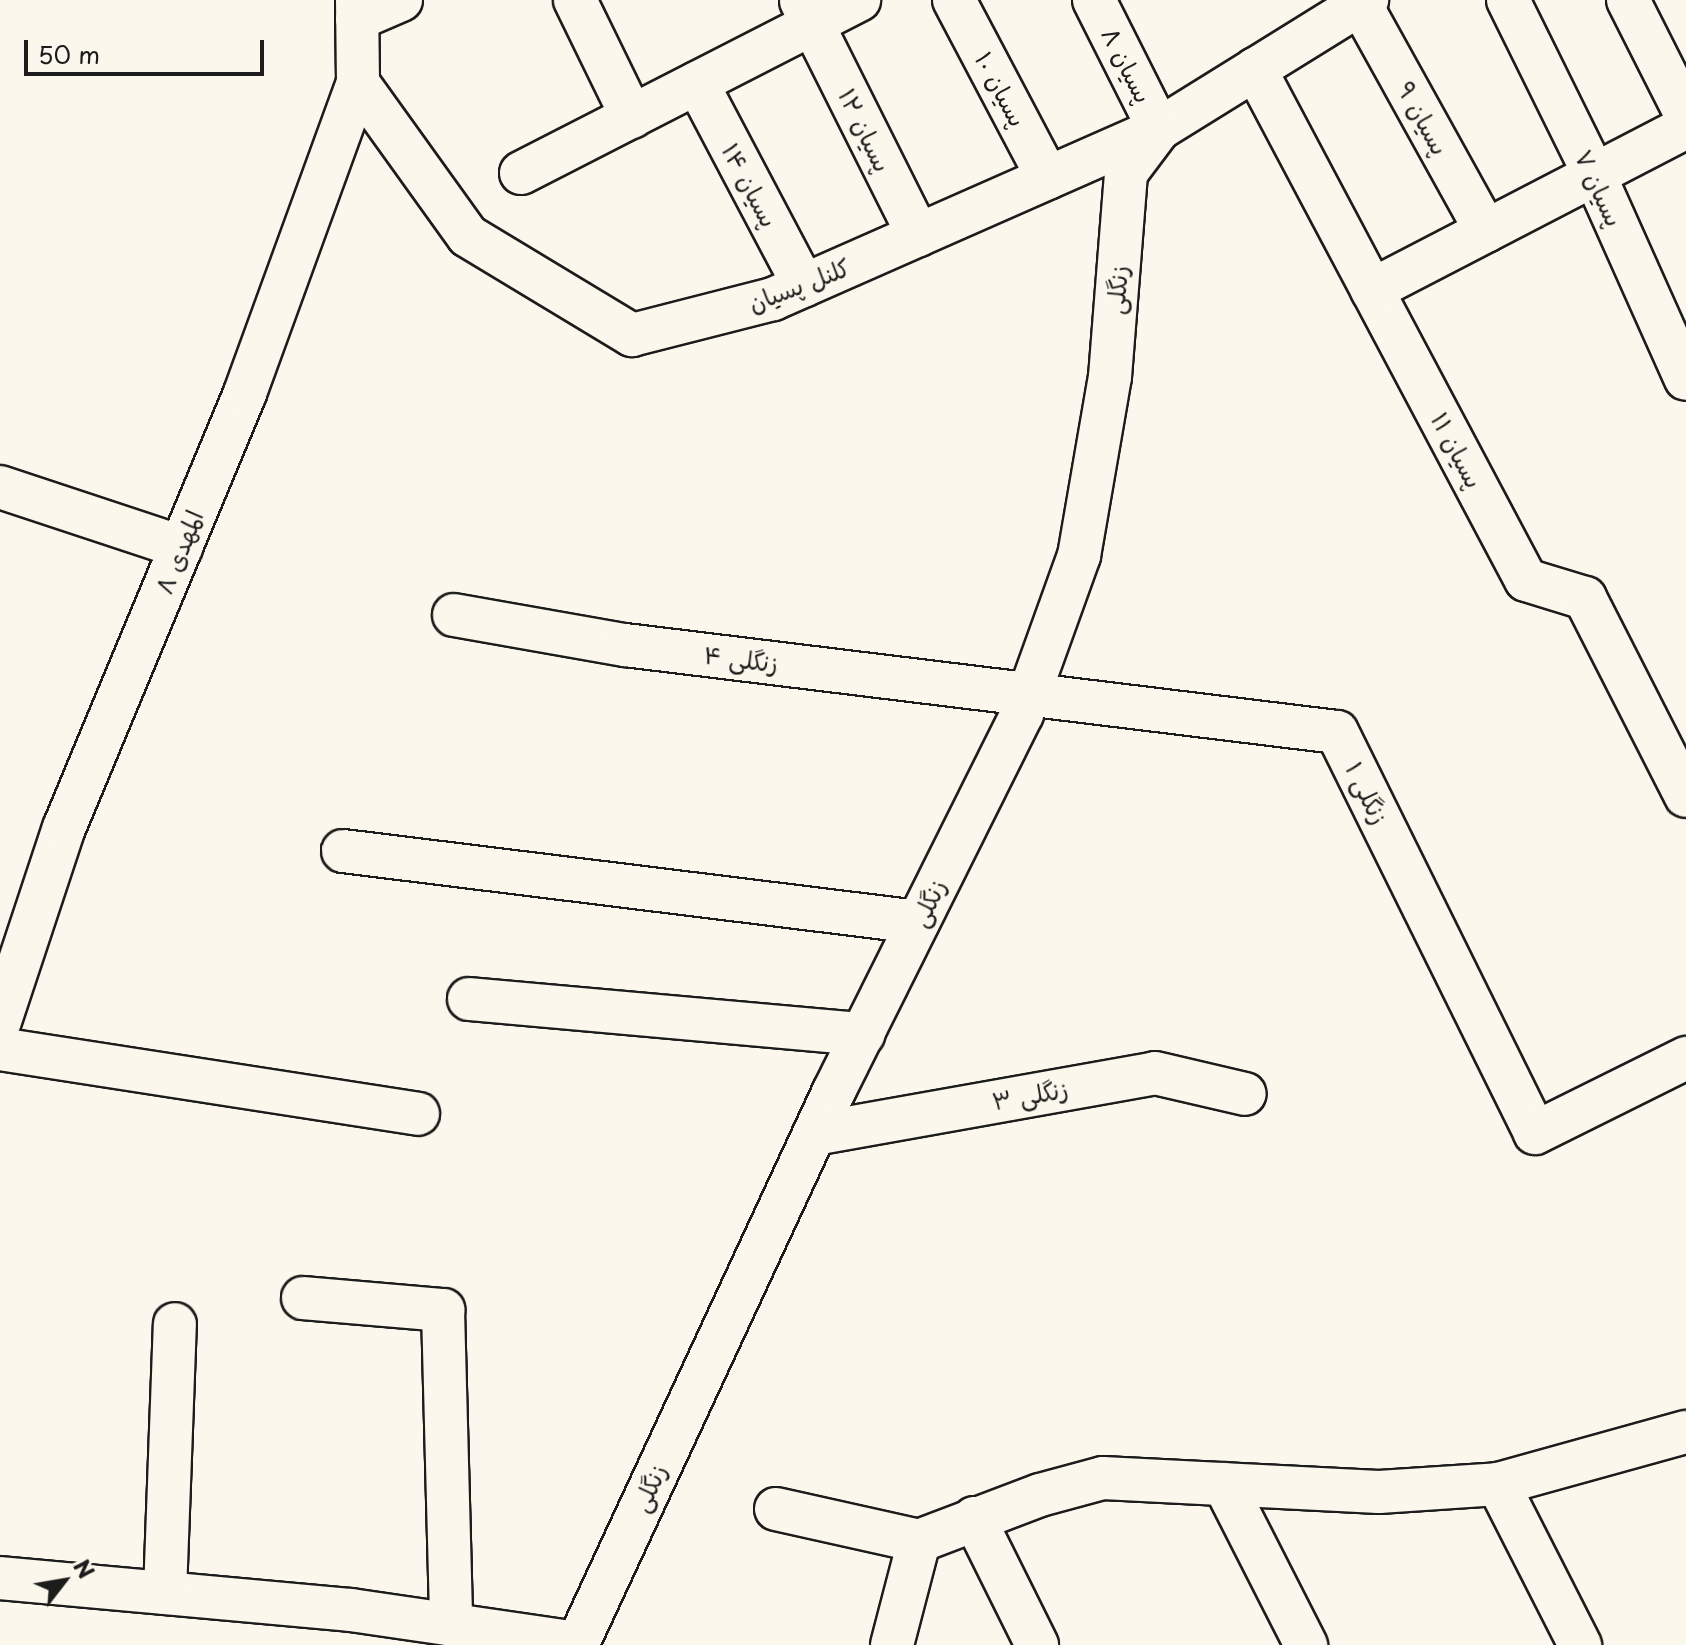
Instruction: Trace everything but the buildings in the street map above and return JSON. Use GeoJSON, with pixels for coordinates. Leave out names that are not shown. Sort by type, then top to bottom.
{"type":"FeatureCollection","features":[{"type":"Feature","properties":{"kind":"street"},"geometry":{"type":"LineString","coordinates":[[358,83],[357,10],[401,0]]}},
{"type":"Feature","properties":{"kind":"street"},"geometry":{"type":"LineString","coordinates":[[575,0],[632,117]]}},
{"type":"Feature","properties":{"kind":"street"},"geometry":{"type":"LineString","coordinates":[[521,173],[697,83],[806,12],[859,0]]}},
{"type":"Feature","properties":{"kind":"street","name":"پسیان ۱۰"},"geometry":{"type":"LineString","coordinates":[[954,0],[1048,178]]}},
{"type":"Feature","properties":{"kind":"street","name":"پسیان ۸"},"geometry":{"type":"LineString","coordinates":[[1094,0],[1159,129]]}},
{"type":"Feature","properties":{"kind":"street","name":"پسیان ۷"},"geometry":{"type":"LineString","coordinates":[[1508,0],[1595,176],[1686,379]]}},
{"type":"Feature","properties":{"kind":"street"},"geometry":{"type":"LineString","coordinates":[[1628,0],[1686,115]]}},
{"type":"Feature","properties":{"kind":"street","name":"کلنل پسیان"},"geometry":{"type":"LineString","coordinates":[[358,83],[468,236],[632,335],[773,299],[1159,129],[1362,1]]}},
{"type":"Feature","properties":{"kind":"street","name":"پسیان ۹"},"geometry":{"type":"LineString","coordinates":[[1362,1],[1486,231]]}},
{"type":"Feature","properties":{"kind":"street","name":"پسیان ۱۲"},"geometry":{"type":"LineString","coordinates":[[806,12],[918,235]]}},
{"type":"Feature","properties":{"kind":"street","name":"پسیان ۱۱"},"geometry":{"type":"LineString","coordinates":[[1255,69],[1526,580],[1585,598],[1686,796]]}},
{"type":"Feature","properties":{"kind":"street","name":"المهدی ۸"},"geometry":{"type":"LineString","coordinates":[[0,1021],[64,828],[245,393],[358,83]]}},
{"type":"Feature","properties":{"kind":"street","name":"پسیان ۱۴"},"geometry":{"type":"LineString","coordinates":[[697,83],[804,286]]}},
{"type":"Feature","properties":{"kind":"street"},"geometry":{"type":"LineString","coordinates":[[1372,290],[1686,127]]}},
{"type":"Feature","properties":{"kind":"street","name":"زنگلی"},"geometry":{"type":"LineString","coordinates":[[577,1644],[814,1134],[1029,693],[1079,556],[1110,377],[1126,173],[1159,129]]}},
{"type":"Feature","properties":{"kind":"street"},"geometry":{"type":"LineString","coordinates":[[0,487],[181,547]]}},
{"type":"Feature","properties":{"kind":"street","name":"زنگلی ۴"},"geometry":{"type":"LineString","coordinates":[[454,615],[625,645],[1029,693]]}},
{"type":"Feature","properties":{"kind":"street","name":"زنگلی ۱"},"geometry":{"type":"LineString","coordinates":[[1029,693],[1337,732],[1535,1133],[1686,1058]]}},
{"type":"Feature","properties":{"kind":"street"},"geometry":{"type":"LineString","coordinates":[[343,851],[918,922]]}},
{"type":"Feature","properties":{"kind":"street"},"geometry":{"type":"LineString","coordinates":[[469,999],[863,1034]]}},
{"type":"Feature","properties":{"kind":"street"},"geometry":{"type":"LineString","coordinates":[[0,1049],[418,1114]]}},
{"type":"Feature","properties":{"kind":"street","name":"زنگلی ۳"},"geometry":{"type":"LineString","coordinates":[[814,1134],[1155,1073],[1245,1094]]}},
{"type":"Feature","properties":{"kind":"street"},"geometry":{"type":"LineString","coordinates":[[303,1298],[443,1310],[451,1625]]}},
{"type":"Feature","properties":{"kind":"street"},"geometry":{"type":"LineString","coordinates":[[165,1593],[175,1324]]}},
{"type":"Feature","properties":{"kind":"street"},"geometry":{"type":"LineString","coordinates":[[776,1509],[919,1541],[1040,1495],[1103,1478],[1379,1492],[1498,1484],[1686,1432]]}},
{"type":"Feature","properties":{"kind":"street"},"geometry":{"type":"LineString","coordinates":[[1224,1484],[1306,1645]]}},
{"type":"Feature","properties":{"kind":"street"},"geometry":{"type":"LineString","coordinates":[[1498,1484],[1580,1645]]}},
{"type":"Feature","properties":{"kind":"street"},"geometry":{"type":"LineString","coordinates":[[974,1518],[1037,1645]]}},
{"type":"Feature","properties":{"kind":"street"},"geometry":{"type":"LineString","coordinates":[[892,1645],[919,1541]]}},
{"type":"Feature","properties":{"kind":"street"},"geometry":{"type":"LineString","coordinates":[[0,1578],[351,1610],[577,1644]]}}]}
